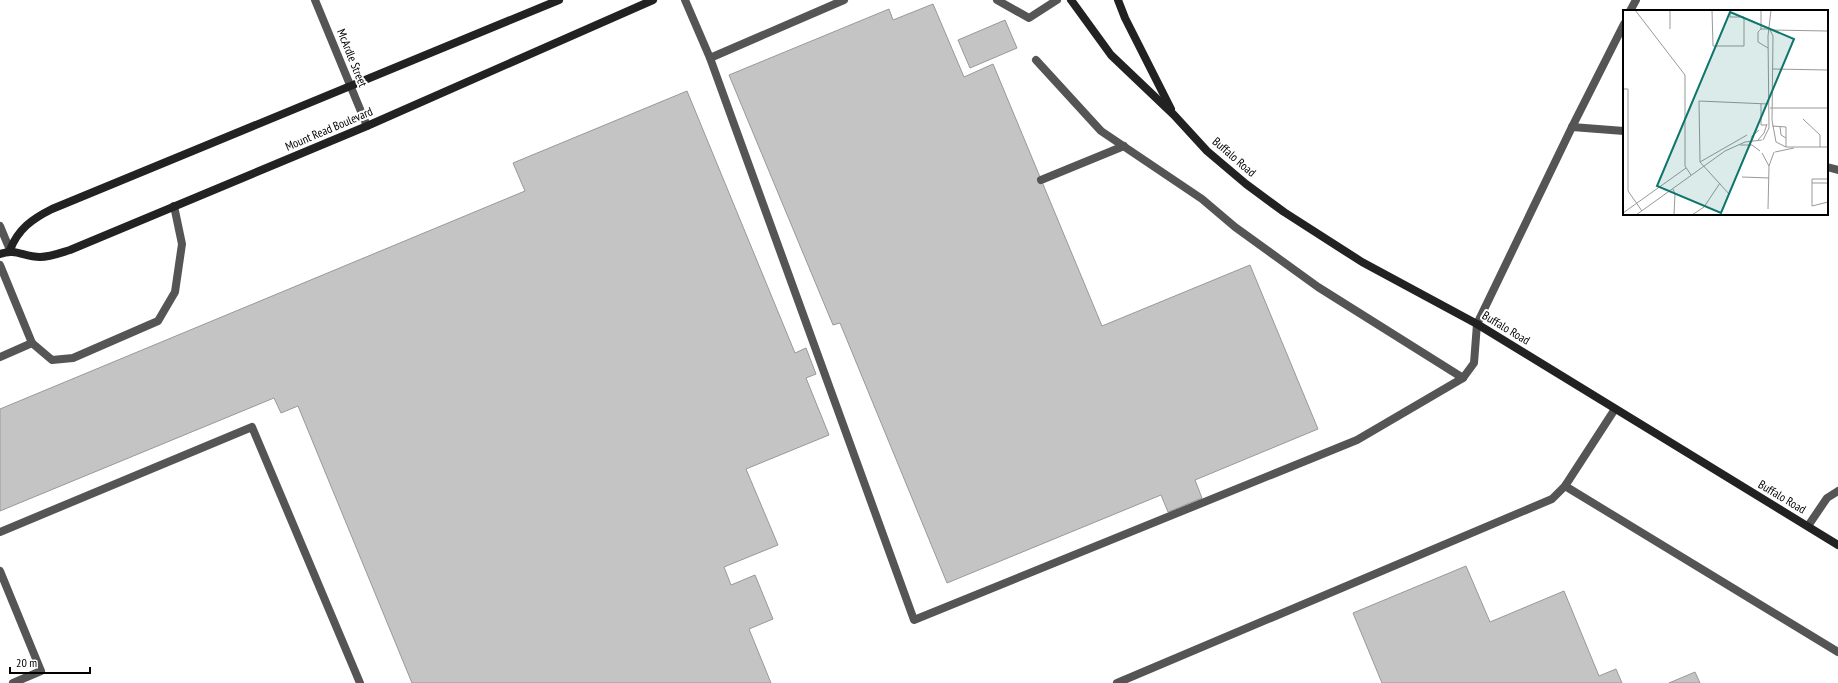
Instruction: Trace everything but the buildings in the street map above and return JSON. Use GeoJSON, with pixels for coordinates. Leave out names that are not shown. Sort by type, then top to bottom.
{"type":"FeatureCollection","features":[{"type":"Feature","properties":{"kind":"main road"},"geometry":{"type":"LineString","coordinates":[[0,254],[10,250],[14,240],[23,228],[34,218],[52,209],[559,0]]}},
{"type":"Feature","properties":{"kind":"main road","name":"Mount Read Boulevard"},"geometry":{"type":"LineString","coordinates":[[10,250],[30,256],[50,256],[70,250],[367,126],[653,0]]}},
{"type":"Feature","properties":{"kind":"main road","name":"Buffalo Road"},"geometry":{"type":"LineString","coordinates":[[1071,0],[1111,55],[1174,115],[1207,150],[1226,167],[1284,212],[1362,262],[1477,324],[1838,545]]}},
{"type":"Feature","properties":{"kind":"main road","name":"Buffalo Road"},"geometry":{"type":"LineString","coordinates":[[1118,0],[1125,18],[1174,115]]}},
{"type":"Feature","properties":{"kind":"street","name":"McArdle Street"},"geometry":{"type":"LineString","coordinates":[[315,0],[367,126]]}},
{"type":"Feature","properties":{"kind":"street"},"geometry":{"type":"LineString","coordinates":[[685,0],[710,58],[914,620],[1357,440],[1463,378],[1474,363],[1477,324],[1572,127],[1623,26]]}},
{"type":"Feature","properties":{"kind":"street"},"geometry":{"type":"LineString","coordinates":[[710,58],[844,0]]}},
{"type":"Feature","properties":{"kind":"street"},"geometry":{"type":"LineString","coordinates":[[997,0],[1029,18],[1057,0]]}},
{"type":"Feature","properties":{"kind":"street"},"geometry":{"type":"LineString","coordinates":[[1631,10],[1636,0]]}},
{"type":"Feature","properties":{"kind":"street"},"geometry":{"type":"LineString","coordinates":[[1036,60],[1101,131],[1202,199],[1235,228],[1318,287],[1463,378]]}},
{"type":"Feature","properties":{"kind":"street"},"geometry":{"type":"LineString","coordinates":[[1572,127],[1623,131]]}},
{"type":"Feature","properties":{"kind":"street"},"geometry":{"type":"LineString","coordinates":[[1041,180],[1124,146]]}},
{"type":"Feature","properties":{"kind":"street"},"geometry":{"type":"LineString","coordinates":[[1828,166],[1838,170]]}},
{"type":"Feature","properties":{"kind":"street"},"geometry":{"type":"LineString","coordinates":[[0,265],[32,343],[52,360],[73,358],[158,321],[175,292],[182,244],[174,206]]}},
{"type":"Feature","properties":{"kind":"street"},"geometry":{"type":"LineString","coordinates":[[0,226],[10,250]]}},
{"type":"Feature","properties":{"kind":"street"},"geometry":{"type":"LineString","coordinates":[[0,357],[32,343]]}},
{"type":"Feature","properties":{"kind":"street"},"geometry":{"type":"LineString","coordinates":[[1117,683],[1552,499],[1565,486],[1616,409]]}},
{"type":"Feature","properties":{"kind":"street"},"geometry":{"type":"LineString","coordinates":[[0,532],[252,427],[360,683]]}},
{"type":"Feature","properties":{"kind":"street"},"geometry":{"type":"LineString","coordinates":[[1565,486],[1838,652]]}},
{"type":"Feature","properties":{"kind":"street"},"geometry":{"type":"LineString","coordinates":[[1808,526],[1827,498],[1838,491]]}},
{"type":"Feature","properties":{"kind":"street"},"geometry":{"type":"LineString","coordinates":[[0,571],[41,671],[14,683]]}}]}
